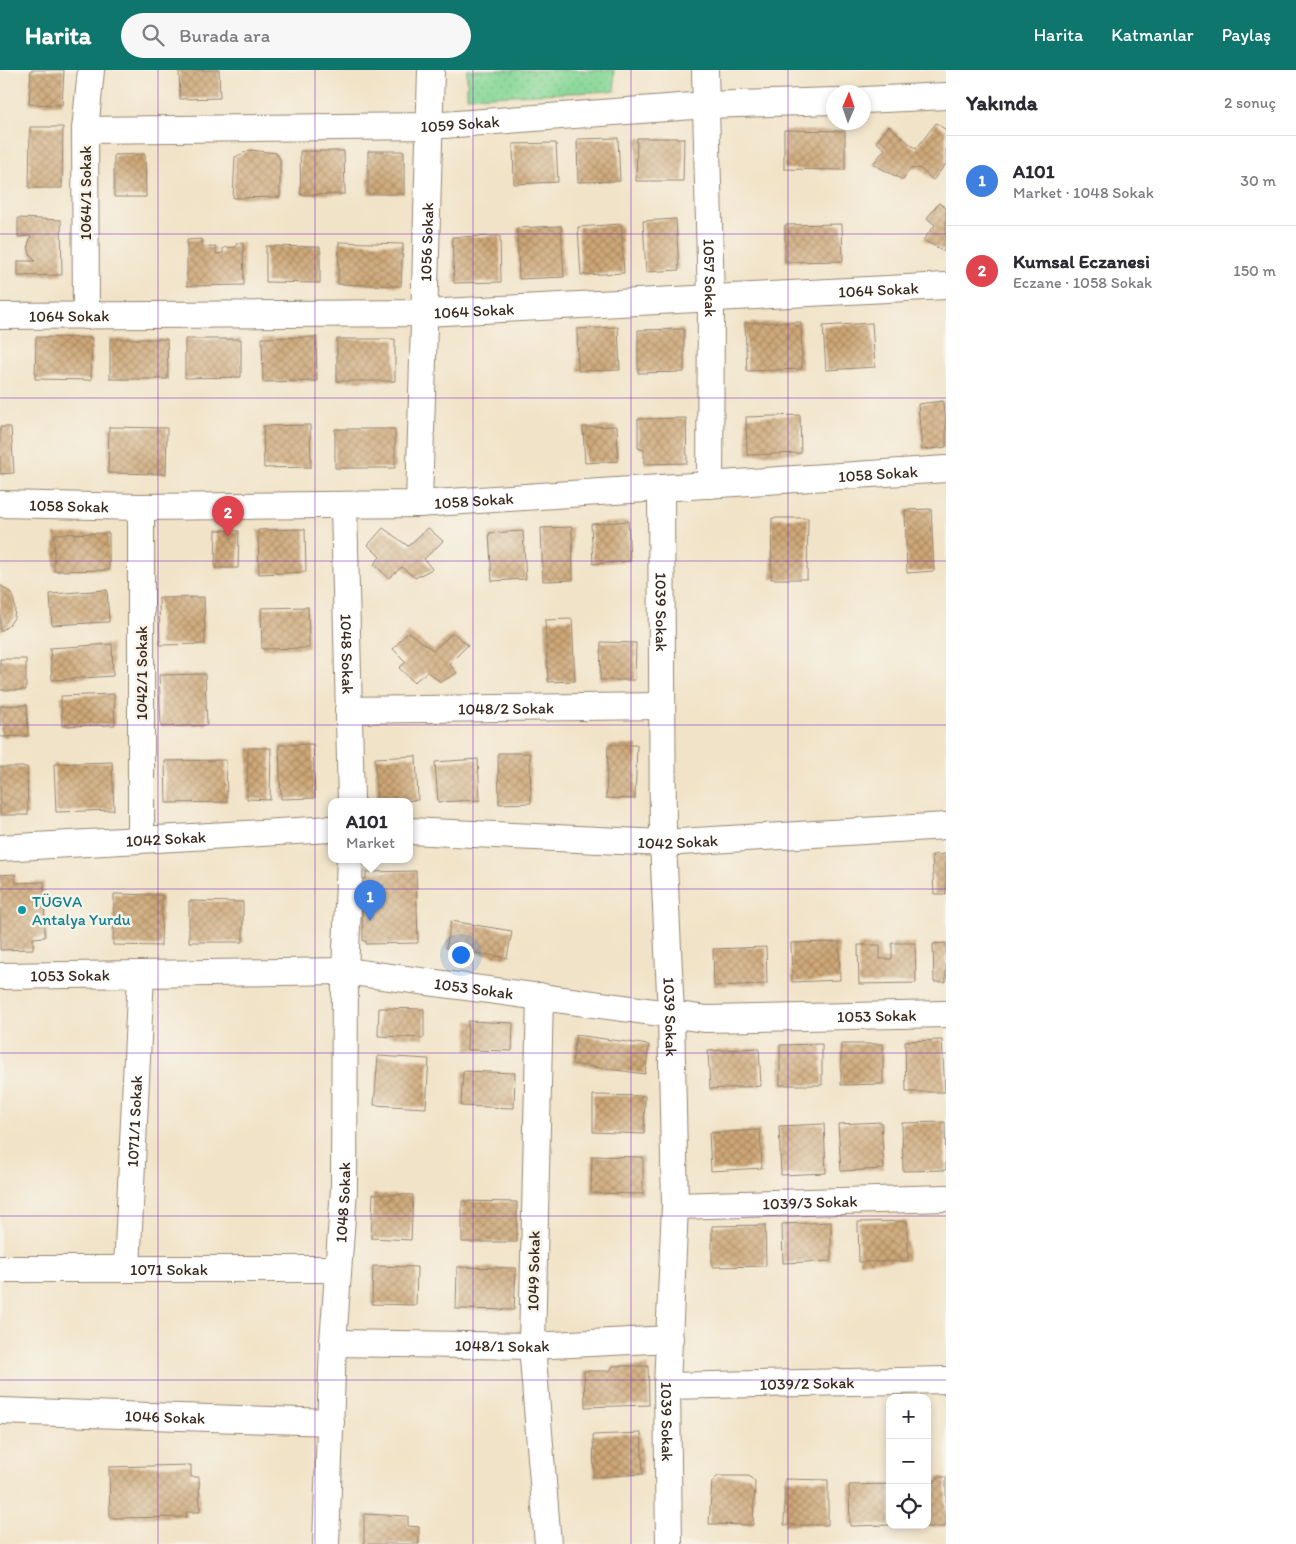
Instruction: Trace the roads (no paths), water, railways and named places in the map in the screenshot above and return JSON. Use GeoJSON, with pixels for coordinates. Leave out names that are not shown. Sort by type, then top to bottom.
{"type":"FeatureCollection","features":[{"type":"Feature","properties":{"kind":"street","name":"1064/1 Sokak"},"geometry":{"type":"LineString","coordinates":[[86,316],[85,130],[91,70]]}},
{"type":"Feature","properties":{"kind":"street","name":"1056 Sokak"},"geometry":{"type":"LineString","coordinates":[[419,504],[431,70]]}},
{"type":"Feature","properties":{"kind":"street","name":"1057 Sokak"},"geometry":{"type":"LineString","coordinates":[[705,70],[712,299],[710,485]]}},
{"type":"Feature","properties":{"kind":"street"},"geometry":{"type":"LineString","coordinates":[[871,100],[946,96]]}},
{"type":"Feature","properties":{"kind":"street","name":"1059 Sokak"},"geometry":{"type":"LineString","coordinates":[[85,130],[430,126],[706,106],[826,101]]}},
{"type":"Feature","properties":{"kind":"street","name":"1064 Sokak"},"geometry":{"type":"LineString","coordinates":[[0,316],[425,313],[946,286]]}},
{"type":"Feature","properties":{"kind":"street","name":"1058 Sokak"},"geometry":{"type":"LineString","coordinates":[[0,504],[141,507],[419,504],[946,469]]}},
{"type":"Feature","properties":{"kind":"street","name":"1039 Sokak"},"geometry":{"type":"LineString","coordinates":[[661,488],[663,844],[671,1014],[675,1206],[667,1386],[669,1544]]}},
{"type":"Feature","properties":{"kind":"street","name":"1048 Sokak"},"geometry":{"type":"LineString","coordinates":[[344,505],[351,798]]}},
{"type":"Feature","properties":{"kind":"street","name":"1042/1 Sokak"},"geometry":{"type":"LineString","coordinates":[[141,507],[141,839]]}},
{"type":"Feature","properties":{"kind":"street","name":"1048/2 Sokak"},"geometry":{"type":"LineString","coordinates":[[348,710],[662,706]]}},
{"type":"Feature","properties":{"kind":"street","name":"1042 Sokak"},"geometry":{"type":"LineString","coordinates":[[413,831],[663,844],[946,826]]}},
{"type":"Feature","properties":{"kind":"street","name":"1042 Sokak"},"geometry":{"type":"LineString","coordinates":[[0,848],[328,830]]}},
{"type":"Feature","properties":{"kind":"street","name":"1048 Sokak"},"geometry":{"type":"LineString","coordinates":[[326,1544],[333,1343],[344,1189],[345,970],[350,863]]}},
{"type":"Feature","properties":{"kind":"street","name":"1053 Sokak"},"geometry":{"type":"LineString","coordinates":[[0,976],[345,970],[706,1019],[946,1014]]}},
{"type":"Feature","properties":{"kind":"street","name":"1071/1 Sokak"},"geometry":{"type":"LineString","coordinates":[[127,1269],[141,974]]}},
{"type":"Feature","properties":{"kind":"street","name":"1049 Sokak"},"geometry":{"type":"LineString","coordinates":[[540,996],[532,1346],[548,1544]]}},
{"type":"Feature","properties":{"kind":"street","name":"1039/3 Sokak"},"geometry":{"type":"LineString","coordinates":[[675,1206],[946,1198]]}},
{"type":"Feature","properties":{"kind":"street","name":"1071 Sokak"},"geometry":{"type":"LineString","coordinates":[[0,1269],[337,1268]]}},
{"type":"Feature","properties":{"kind":"street","name":"1048/1 Sokak"},"geometry":{"type":"LineString","coordinates":[[333,1343],[532,1346],[670,1339]]}},
{"type":"Feature","properties":{"kind":"street","name":"1039/2 Sokak"},"geometry":{"type":"LineString","coordinates":[[667,1386],[946,1380]]}},
{"type":"Feature","properties":{"kind":"street","name":"1046 Sokak"},"geometry":{"type":"LineString","coordinates":[[0,1411],[331,1422]]}},
{"type":"Feature","properties":{"kind":"place","name":"Kumsal Eczanesi"},"geometry":{"type":"Point","coordinates":[228,537]}},
{"type":"Feature","properties":{"kind":"place","name":"TÜGVA Antalya Yurdu"},"geometry":{"type":"Point","coordinates":[22,910]}},
{"type":"Feature","properties":{"kind":"place","name":"A101"},"geometry":{"type":"Point","coordinates":[370,921]}}]}
